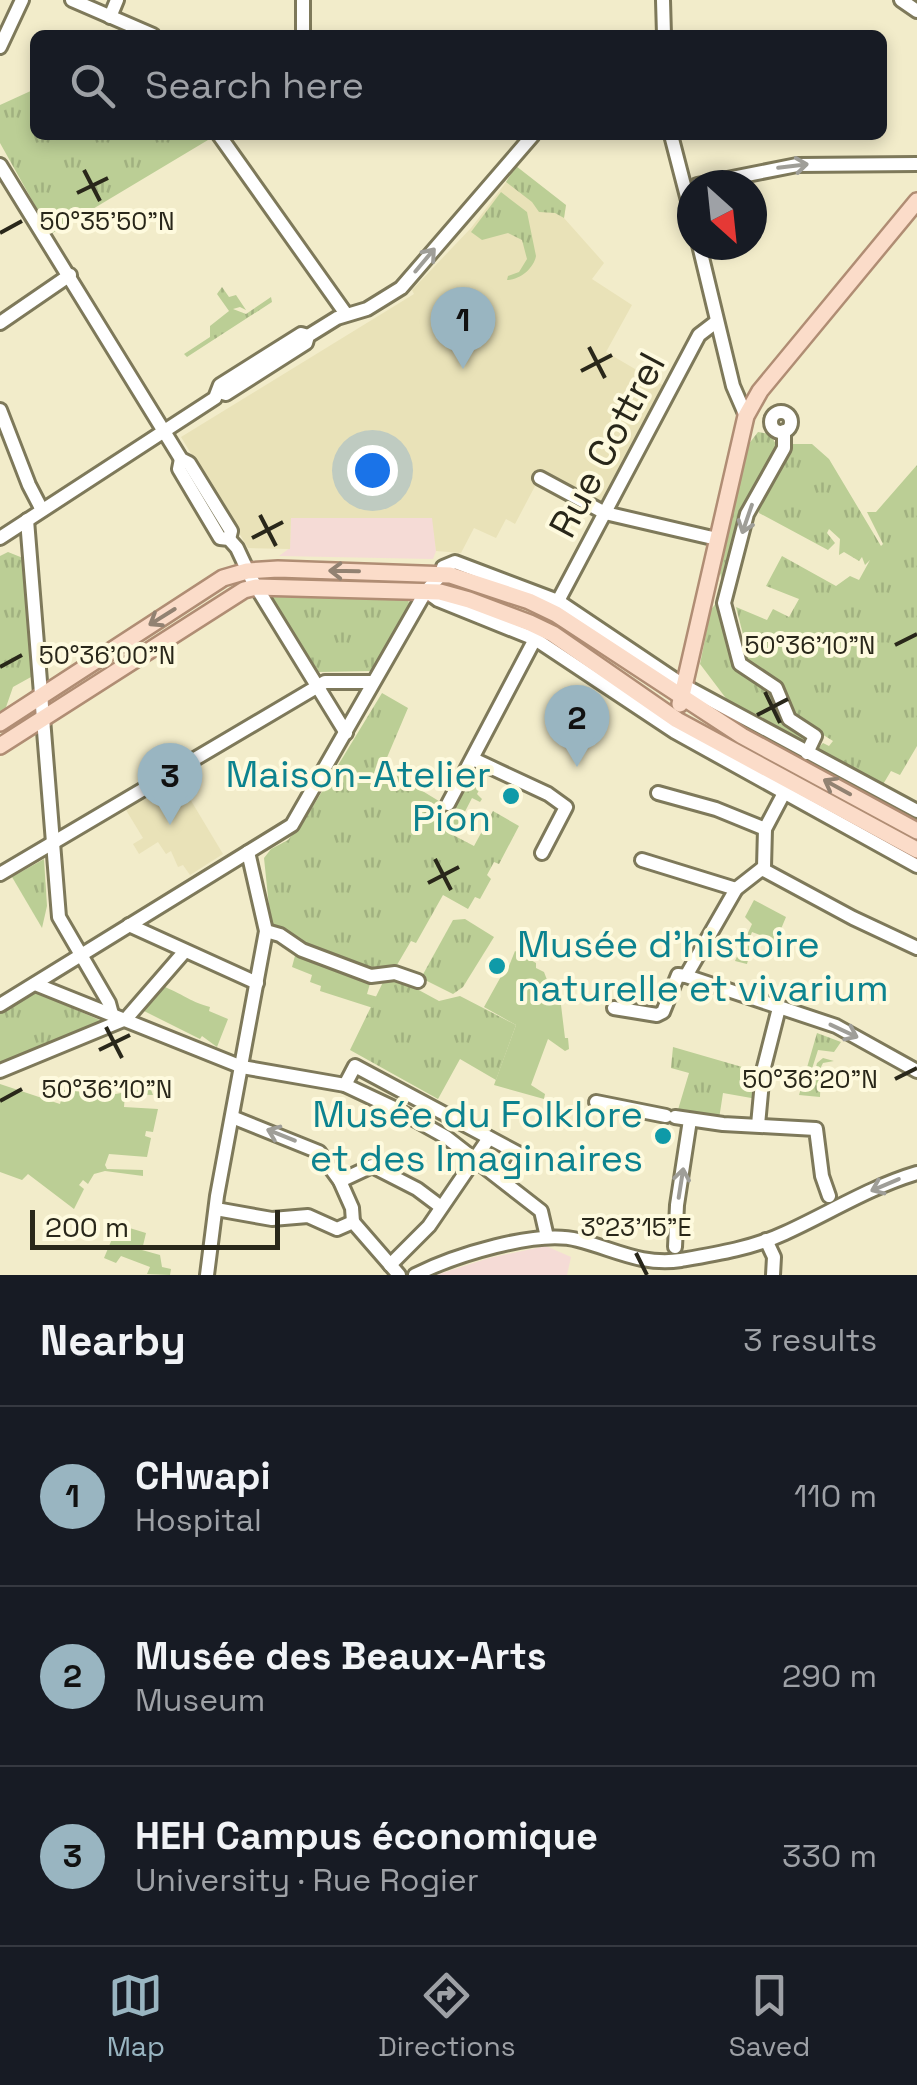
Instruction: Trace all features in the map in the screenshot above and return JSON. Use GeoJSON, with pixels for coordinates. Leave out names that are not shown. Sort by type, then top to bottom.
{"type":"FeatureCollection","features":[{"type":"Feature","properties":{"kind":"main road"},"geometry":{"type":"LineString","coordinates":[[679,709],[745,419],[760,391],[917,201]]}},
{"type":"Feature","properties":{"kind":"main road"},"geometry":{"type":"LineString","coordinates":[[0,723],[223,578],[247,572],[442,574],[479,583],[556,614],[715,741],[917,850]]}},
{"type":"Feature","properties":{"kind":"main road"},"geometry":{"type":"LineString","coordinates":[[0,746],[235,593],[256,587],[426,591],[470,600],[553,634],[679,709],[742,736],[917,831]]}},
{"type":"Feature","properties":{"kind":"street"},"geometry":{"type":"LineString","coordinates":[[0,48],[22,0]]}},
{"type":"Feature","properties":{"kind":"street"},"geometry":{"type":"LineString","coordinates":[[72,0],[141,30]]}},
{"type":"Feature","properties":{"kind":"street"},"geometry":{"type":"LineString","coordinates":[[110,17],[118,0]]}},
{"type":"Feature","properties":{"kind":"street"},"geometry":{"type":"LineString","coordinates":[[303,0],[303,30]]}},
{"type":"Feature","properties":{"kind":"street"},"geometry":{"type":"LineString","coordinates":[[662,0],[664,30]]}},
{"type":"Feature","properties":{"kind":"street"},"geometry":{"type":"LineString","coordinates":[[901,0],[917,11]]}},
{"type":"Feature","properties":{"kind":"street"},"geometry":{"type":"LineString","coordinates":[[223,140],[346,314]]}},
{"type":"Feature","properties":{"kind":"street"},"geometry":{"type":"LineString","coordinates":[[0,538],[165,432],[218,392],[220,385],[300,334],[308,336],[346,314],[367,309],[401,288],[529,140]]}},
{"type":"Feature","properties":{"kind":"street"},"geometry":{"type":"LineString","coordinates":[[673,140],[685,170]]}},
{"type":"Feature","properties":{"kind":"street"},"geometry":{"type":"LineString","coordinates":[[767,171],[797,165],[917,164]]}},
{"type":"Feature","properties":{"kind":"street"},"geometry":{"type":"LineString","coordinates":[[0,165],[181,459],[189,463],[214,504],[247,572],[346,733]]}},
{"type":"Feature","properties":{"kind":"street"},"geometry":{"type":"LineString","coordinates":[[702,260],[745,419],[778,428],[784,448],[747,514],[724,604],[726,620],[740,664],[776,688],[789,720],[815,736],[807,753]]}},
{"type":"Feature","properties":{"kind":"street"},"geometry":{"type":"LineString","coordinates":[[0,324],[70,276]]}},
{"type":"Feature","properties":{"kind":"street","name":"Rue Cottrel"},"geometry":{"type":"LineString","coordinates":[[558,601],[699,335],[716,322]]}},
{"type":"Feature","properties":{"kind":"street"},"geometry":{"type":"LineString","coordinates":[[0,410],[42,510]]}},
{"type":"Feature","properties":{"kind":"street"},"geometry":{"type":"LineString","coordinates":[[540,478],[605,513],[717,539]]}},
{"type":"Feature","properties":{"kind":"street"},"geometry":{"type":"LineString","coordinates":[[27,520],[58,917],[112,1014]]}},
{"type":"Feature","properties":{"kind":"street"},"geometry":{"type":"LineString","coordinates":[[0,1005],[292,825],[426,591],[442,574],[443,567],[455,562],[558,601],[679,709],[784,793],[917,866]]}},
{"type":"Feature","properties":{"kind":"street"},"geometry":{"type":"LineString","coordinates":[[426,591],[438,600],[535,639],[679,709],[807,753],[917,810]]}},
{"type":"Feature","properties":{"kind":"street"},"geometry":{"type":"LineString","coordinates":[[448,804],[535,639]]}},
{"type":"Feature","properties":{"kind":"street"},"geometry":{"type":"LineString","coordinates":[[0,874],[325,682],[374,682]]}},
{"type":"Feature","properties":{"kind":"street"},"geometry":{"type":"LineString","coordinates":[[473,759],[548,794],[566,807],[542,852]]}},
{"type":"Feature","properties":{"kind":"street"},"geometry":{"type":"LineString","coordinates":[[658,793],[716,809],[764,829]]}},
{"type":"Feature","properties":{"kind":"street"},"geometry":{"type":"LineString","coordinates":[[686,976],[736,889],[765,864],[764,829],[784,793]]}},
{"type":"Feature","properties":{"kind":"street"},"geometry":{"type":"LineString","coordinates":[[207,1275],[266,931],[248,852]]}},
{"type":"Feature","properties":{"kind":"street"},"geometry":{"type":"LineString","coordinates":[[642,860],[736,889]]}},
{"type":"Feature","properties":{"kind":"street"},"geometry":{"type":"LineString","coordinates":[[762,869],[917,948]]}},
{"type":"Feature","properties":{"kind":"street"},"geometry":{"type":"LineString","coordinates":[[129,925],[257,982]]}},
{"type":"Feature","properties":{"kind":"street"},"geometry":{"type":"LineString","coordinates":[[266,931],[302,950],[371,976],[395,972],[418,981]]}},
{"type":"Feature","properties":{"kind":"street"},"geometry":{"type":"LineString","coordinates":[[0,1071],[126,1019],[185,952]]}},
{"type":"Feature","properties":{"kind":"street"},"geometry":{"type":"LineString","coordinates":[[614,1008],[660,1014],[674,979],[686,976],[836,1026],[915,1065]]}},
{"type":"Feature","properties":{"kind":"street"},"geometry":{"type":"LineString","coordinates":[[34,984],[242,1067],[345,1085],[446,1137],[543,1214],[547,1237]]}},
{"type":"Feature","properties":{"kind":"street"},"geometry":{"type":"LineString","coordinates":[[758,1125],[763,1071],[778,1008]]}},
{"type":"Feature","properties":{"kind":"street"},"geometry":{"type":"LineString","coordinates":[[345,1085],[355,1066],[525,1157],[506,1184]]}},
{"type":"Feature","properties":{"kind":"street"},"geometry":{"type":"LineString","coordinates":[[596,1102],[690,1120],[816,1130],[822,1176],[831,1201]]}},
{"type":"Feature","properties":{"kind":"street"},"geometry":{"type":"LineString","coordinates":[[232,1117],[318,1152],[340,1181],[352,1208],[353,1222],[396,1265],[416,1274],[478,1252],[547,1237],[580,1240],[625,1257],[657,1262],[712,1254],[766,1240],[831,1201],[917,1173]]}},
{"type":"Feature","properties":{"kind":"street"},"geometry":{"type":"LineString","coordinates":[[675,1247],[690,1120]]}},
{"type":"Feature","properties":{"kind":"street"},"geometry":{"type":"LineString","coordinates":[[396,1265],[489,1138]]}},
{"type":"Feature","properties":{"kind":"street"},"geometry":{"type":"LineString","coordinates":[[340,1181],[372,1166],[441,1206]]}},
{"type":"Feature","properties":{"kind":"street"},"geometry":{"type":"LineString","coordinates":[[216,1209],[272,1219],[308,1216],[337,1229],[353,1222]]}},
{"type":"Feature","properties":{"kind":"street"},"geometry":{"type":"LineString","coordinates":[[766,1240],[774,1257],[774,1275]]}},
{"type":"Feature","properties":{"kind":"shaded area"},"geometry":{"type":"Polygon","coordinates":[[[507,181],[566,205],[564,218],[604,263],[592,279],[632,305],[606,352],[664,386],[603,505],[543,471],[515,524],[506,519],[496,538],[474,528],[461,553],[436,551],[432,518],[291,518],[290,549],[248,548],[181,437],[414,294],[412,290],[471,228],[507,181]]]}},
{"type":"Feature","properties":{"kind":"shaded area"},"geometry":{"type":"Polygon","coordinates":[[[291,518],[433,518],[436,551],[433,559],[279,556],[290,548],[291,518]]]}},
{"type":"Feature","properties":{"kind":"shaded area"},"geometry":{"type":"Polygon","coordinates":[[[178,779],[223,854],[190,875],[183,865],[178,867],[171,851],[166,854],[158,842],[139,854],[133,844],[143,838],[126,810],[178,779]]]}},
{"type":"Feature","properties":{"kind":"shaded area"},"geometry":{"type":"Polygon","coordinates":[[[546,1246],[571,1257],[567,1275],[436,1275],[489,1258],[546,1246]]]}},
{"type":"Feature","properties":{"kind":"green space"},"geometry":{"type":"Polygon","coordinates":[[[30,91],[30,140],[208,140],[51,234],[0,143],[0,105],[30,91]]]}},
{"type":"Feature","properties":{"kind":"green space"},"geometry":{"type":"Polygon","coordinates":[[[516,166],[566,205],[564,218],[539,212],[506,182],[516,166]]]}},
{"type":"Feature","properties":{"kind":"green space"},"geometry":{"type":"Polygon","coordinates":[[[501,192],[527,212],[536,256],[526,272],[507,280],[519,272],[527,259],[522,240],[508,233],[482,240],[471,232],[501,192]]]}},
{"type":"Feature","properties":{"kind":"green space"},"geometry":{"type":"Polygon","coordinates":[[[222,287],[229,297],[236,295],[246,310],[233,309],[246,314],[271,297],[272,302],[187,357],[184,354],[210,337],[210,326],[229,311],[217,294],[222,287]]]}},
{"type":"Feature","properties":{"kind":"green space"},"geometry":{"type":"Polygon","coordinates":[[[758,432],[770,434],[777,446],[746,508],[722,604],[732,653],[772,690],[804,734],[802,741],[728,701],[700,664],[711,609],[720,592],[720,573],[748,445],[758,432]]]}},
{"type":"Feature","properties":{"kind":"green space"},"geometry":{"type":"Polygon","coordinates":[[[792,444],[812,444],[829,459],[881,546],[867,512],[876,512],[917,465],[917,746],[900,775],[891,771],[882,786],[817,749],[833,741],[793,716],[784,692],[747,666],[740,653],[747,650],[736,607],[767,620],[773,609],[789,617],[799,599],[766,586],[782,556],[836,586],[850,576],[859,580],[870,560],[865,565],[862,557],[859,561],[844,552],[839,555],[840,539],[829,529],[827,533],[835,543],[828,550],[759,513],[758,507],[792,444]]]}},
{"type":"Feature","properties":{"kind":"green space"},"geometry":{"type":"Polygon","coordinates":[[[8,552],[23,558],[27,569],[33,661],[31,677],[13,687],[0,714],[0,556],[8,552]]]}},
{"type":"Feature","properties":{"kind":"green space"},"geometry":{"type":"Polygon","coordinates":[[[268,594],[403,594],[410,609],[372,671],[319,672],[268,594]]]}},
{"type":"Feature","properties":{"kind":"green space"},"geometry":{"type":"Polygon","coordinates":[[[382,693],[408,708],[383,767],[452,809],[477,765],[489,771],[477,794],[482,799],[480,802],[472,798],[453,835],[474,846],[493,811],[519,826],[499,864],[494,862],[487,875],[491,879],[480,899],[475,897],[468,909],[443,895],[416,943],[411,941],[394,970],[379,976],[308,951],[271,926],[264,858],[288,840],[304,821],[382,693]]]}},
{"type":"Feature","properties":{"kind":"green space"},"geometry":{"type":"Polygon","coordinates":[[[44,859],[47,906],[42,928],[12,877],[44,859]]]}},
{"type":"Feature","properties":{"kind":"green space"},"geometry":{"type":"Polygon","coordinates":[[[754,900],[786,917],[776,941],[752,932],[747,964],[735,961],[752,924],[745,917],[754,900]]]}},
{"type":"Feature","properties":{"kind":"green space"},"geometry":{"type":"Polygon","coordinates":[[[465,919],[494,937],[463,987],[453,994],[421,978],[453,920],[465,919]]]}},
{"type":"Feature","properties":{"kind":"green space"},"geometry":{"type":"Polygon","coordinates":[[[515,951],[544,972],[552,993],[548,1003],[561,1005],[568,1038],[569,1049],[565,1051],[548,1039],[531,1085],[545,1094],[544,1099],[494,1085],[516,1025],[484,1007],[515,951]]]}},
{"type":"Feature","properties":{"kind":"green space"},"geometry":{"type":"Polygon","coordinates":[[[296,952],[371,980],[367,994],[378,997],[373,1008],[320,991],[321,986],[310,982],[312,975],[292,967],[296,952]]]}},
{"type":"Feature","properties":{"kind":"green space"},"geometry":{"type":"Polygon","coordinates":[[[385,978],[404,982],[439,1001],[460,996],[516,1025],[496,1080],[460,1059],[438,1099],[350,1050],[385,978]]]}},
{"type":"Feature","properties":{"kind":"green space"},"geometry":{"type":"Polygon","coordinates":[[[165,987],[228,1019],[217,1047],[202,1036],[200,1039],[144,1011],[165,987]]]}},
{"type":"Feature","properties":{"kind":"green space"},"geometry":{"type":"Polygon","coordinates":[[[33,991],[104,1022],[0,1063],[0,1012],[33,991]]]}},
{"type":"Feature","properties":{"kind":"green space"},"geometry":{"type":"Polygon","coordinates":[[[817,1033],[841,1042],[834,1052],[818,1050],[810,1075],[814,1075],[823,1058],[834,1061],[821,1067],[820,1097],[799,1095],[817,1033]]]}},
{"type":"Feature","properties":{"kind":"green space"},"geometry":{"type":"Polygon","coordinates":[[[673,1047],[749,1069],[749,1079],[757,1081],[757,1099],[723,1093],[719,1119],[677,1113],[689,1073],[671,1068],[673,1047]]]}},
{"type":"Feature","properties":{"kind":"green space"},"geometry":{"type":"Polygon","coordinates":[[[0,1084],[60,1104],[64,1090],[111,1095],[150,1087],[153,1095],[125,1094],[124,1107],[158,1109],[153,1132],[146,1131],[145,1136],[151,1138],[147,1157],[109,1154],[105,1165],[107,1169],[143,1170],[143,1176],[105,1171],[94,1174],[88,1184],[83,1180],[79,1185],[84,1189],[74,1209],[28,1174],[22,1180],[0,1172],[0,1084]]]}},
{"type":"Feature","properties":{"kind":"green space"},"geometry":{"type":"Polygon","coordinates":[[[123,1226],[146,1233],[142,1250],[160,1255],[162,1267],[171,1269],[170,1275],[147,1274],[150,1267],[121,1256],[116,1263],[104,1258],[123,1226]]]}},
{"type":"Feature","properties":{"kind":"place","name":"CHwapi"},"geometry":{"type":"Point","coordinates":[463,369]}},
{"type":"Feature","properties":{"kind":"place","name":"Musée des Beaux-Arts"},"geometry":{"type":"Point","coordinates":[577,767]}},
{"type":"Feature","properties":{"kind":"place","name":"Maison-Atelier Pion"},"geometry":{"type":"Point","coordinates":[511,796]}},
{"type":"Feature","properties":{"kind":"place","name":"HEH Campus économique"},"geometry":{"type":"Point","coordinates":[170,825]}},
{"type":"Feature","properties":{"kind":"place","name":"Musée d'histoire naturelle et vivarium"},"geometry":{"type":"Point","coordinates":[497,966]}},
{"type":"Feature","properties":{"kind":"place","name":"Musée du Folklore et des Imaginaires"},"geometry":{"type":"Point","coordinates":[663,1136]}}]}
